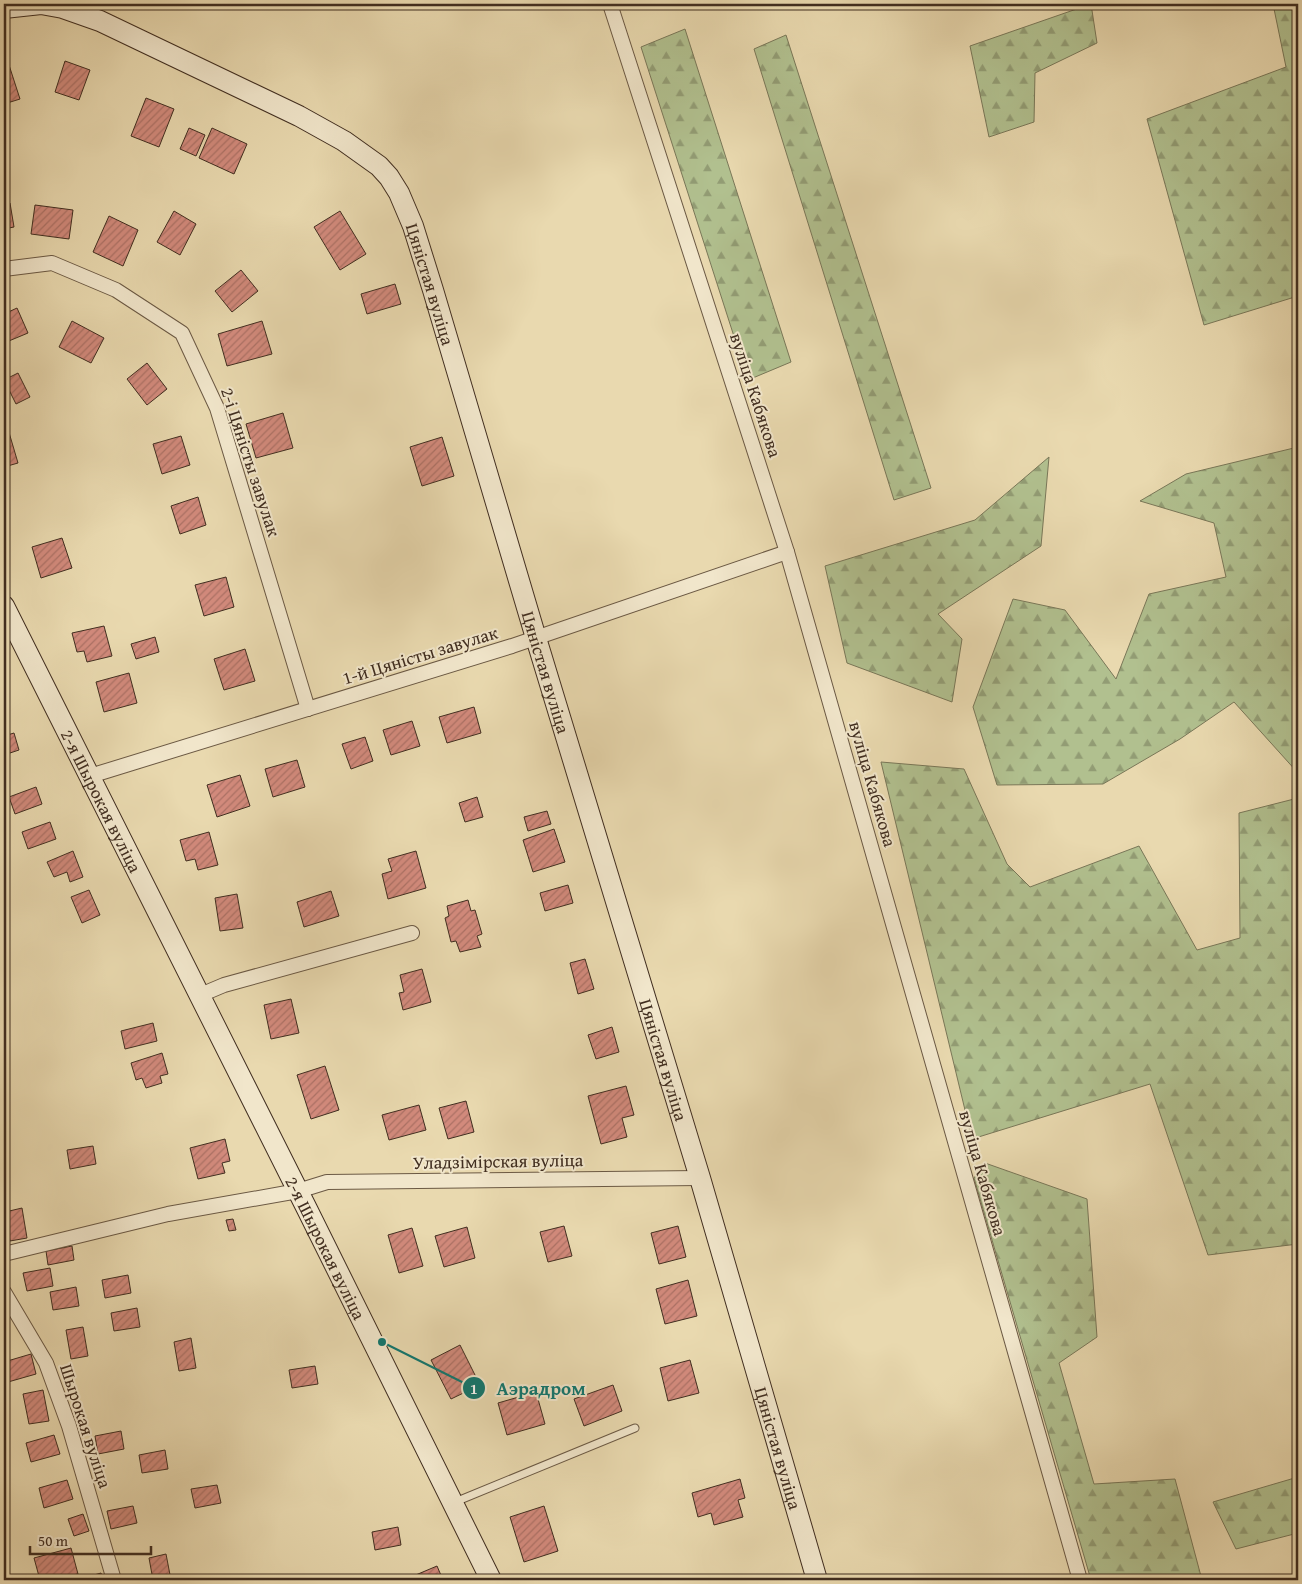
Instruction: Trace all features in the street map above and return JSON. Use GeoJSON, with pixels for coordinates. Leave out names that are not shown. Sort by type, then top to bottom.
{"type":"FeatureCollection","features":[{"type":"Feature","properties":{"kind":"street","name":"Цяністая вуліца"},"geometry":{"type":"LineString","coordinates":[[4,8],[41,4],[63,8],[100,21],[300,116],[344,141],[379,166],[399,193],[413,226],[700,1178],[817,1580]]}},
{"type":"Feature","properties":{"kind":"street","name":"вуліца Кабякова"},"geometry":{"type":"LineString","coordinates":[[610,4],[787,552],[1080,1580]]}},
{"type":"Feature","properties":{"kind":"street","name":"2-і Цяністы завулак"},"geometry":{"type":"LineString","coordinates":[[4,269],[52,263],[116,290],[182,333],[217,408],[308,709]]}},
{"type":"Feature","properties":{"kind":"street","name":"1-й Цяністы завулак"},"geometry":{"type":"LineString","coordinates":[[90,776],[536,638],[787,552]]}},
{"type":"Feature","properties":{"kind":"street","name":"2-я Шырокая вуліца"},"geometry":{"type":"LineString","coordinates":[[4,606],[491,1580]]}},
{"type":"Feature","properties":{"kind":"street"},"geometry":{"type":"LineString","coordinates":[[198,996],[224,986],[412,933]]}},
{"type":"Feature","properties":{"kind":"street","name":"Уладзімірская вуліца"},"geometry":{"type":"LineString","coordinates":[[4,1254],[168,1214],[298,1191],[327,1182],[700,1178]]}},
{"type":"Feature","properties":{"kind":"street","name":"Шырокая вуліца"},"geometry":{"type":"LineString","coordinates":[[4,1292],[46,1362],[69,1426],[114,1580]]}},
{"type":"Feature","properties":{"kind":"lane"},"geometry":{"type":"LineString","coordinates":[[453,1504],[635,1428]]}},
{"type":"Feature","properties":{"kind":"green space"},"geometry":{"type":"Polygon","coordinates":[[[1091,4],[1097,43],[1035,73],[1034,122],[989,137],[970,46],[1091,4]]]}},
{"type":"Feature","properties":{"kind":"green space"},"geometry":{"type":"Polygon","coordinates":[[[1273,4],[1298,4],[1298,296],[1204,325],[1147,119],[1286,67],[1273,4]]]}},
{"type":"Feature","properties":{"kind":"green space"},"geometry":{"type":"Polygon","coordinates":[[[685,29],[791,362],[748,380],[641,47],[685,29]]]}},
{"type":"Feature","properties":{"kind":"green space"},"geometry":{"type":"Polygon","coordinates":[[[786,35],[931,488],[894,500],[754,49],[786,35]]]}},
{"type":"Feature","properties":{"kind":"green space"},"geometry":{"type":"Polygon","coordinates":[[[1298,447],[1298,773],[1234,702],[1180,739],[1103,784],[997,785],[973,707],[1013,599],[1065,610],[1116,679],[1149,594],[1226,577],[1214,523],[1140,501],[1186,474],[1298,447]]]}},
{"type":"Feature","properties":{"kind":"green space"},"geometry":{"type":"Polygon","coordinates":[[[1049,457],[1041,546],[938,614],[962,639],[952,702],[847,663],[825,566],[975,520],[1049,457]]]}},
{"type":"Feature","properties":{"kind":"green space"},"geometry":{"type":"Polygon","coordinates":[[[881,762],[964,769],[1007,864],[1030,887],[1139,846],[1197,950],[1240,938],[1239,813],[1298,798],[1298,1244],[1208,1255],[1150,1084],[972,1139],[881,762]]]}},
{"type":"Feature","properties":{"kind":"green space"},"geometry":{"type":"Polygon","coordinates":[[[985,1163],[1087,1199],[1097,1337],[1059,1363],[1094,1484],[1175,1479],[1202,1580],[1091,1580],[974,1178],[985,1163]]]}},
{"type":"Feature","properties":{"kind":"green space"},"geometry":{"type":"Polygon","coordinates":[[[1298,1477],[1298,1533],[1236,1549],[1213,1502],[1298,1477]]]}},
{"type":"Feature","properties":{"kind":"building"},"geometry":{"type":"Polygon","coordinates":[[[65,61],[90,70],[79,100],[55,92],[65,61]]]}},
{"type":"Feature","properties":{"kind":"building"},"geometry":{"type":"Polygon","coordinates":[[[9,65],[20,99],[4,104],[4,67],[9,65]]]}},
{"type":"Feature","properties":{"kind":"building"},"geometry":{"type":"Polygon","coordinates":[[[146,98],[174,109],[159,147],[131,136],[146,98]]]}},
{"type":"Feature","properties":{"kind":"building"},"geometry":{"type":"Polygon","coordinates":[[[189,128],[205,135],[196,156],[180,149],[189,128]]]}},
{"type":"Feature","properties":{"kind":"building"},"geometry":{"type":"Polygon","coordinates":[[[212,128],[247,144],[234,174],[199,158],[212,128]]]}},
{"type":"Feature","properties":{"kind":"building"},"geometry":{"type":"Polygon","coordinates":[[[10,203],[14,227],[4,229],[4,204],[10,203]]]}},
{"type":"Feature","properties":{"kind":"building"},"geometry":{"type":"Polygon","coordinates":[[[35,205],[73,210],[69,239],[31,234],[35,205]]]}},
{"type":"Feature","properties":{"kind":"building"},"geometry":{"type":"Polygon","coordinates":[[[174,211],[196,224],[180,255],[157,242],[174,211]]]}},
{"type":"Feature","properties":{"kind":"building"},"geometry":{"type":"Polygon","coordinates":[[[340,211],[366,254],[340,270],[314,227],[340,211]]]}},
{"type":"Feature","properties":{"kind":"building"},"geometry":{"type":"Polygon","coordinates":[[[109,216],[138,230],[123,266],[93,252],[109,216]]]}},
{"type":"Feature","properties":{"kind":"building"},"geometry":{"type":"Polygon","coordinates":[[[241,270],[258,291],[232,312],[215,291],[241,270]]]}},
{"type":"Feature","properties":{"kind":"building"},"geometry":{"type":"Polygon","coordinates":[[[395,284],[401,304],[367,314],[361,294],[395,284]]]}},
{"type":"Feature","properties":{"kind":"building"},"geometry":{"type":"Polygon","coordinates":[[[17,308],[28,333],[4,343],[4,314],[17,308]]]}},
{"type":"Feature","properties":{"kind":"building"},"geometry":{"type":"Polygon","coordinates":[[[72,321],[104,338],[91,363],[59,347],[72,321]]]}},
{"type":"Feature","properties":{"kind":"building"},"geometry":{"type":"Polygon","coordinates":[[[262,321],[272,354],[227,366],[218,334],[262,321]]]}},
{"type":"Feature","properties":{"kind":"building"},"geometry":{"type":"Polygon","coordinates":[[[147,363],[167,389],[147,405],[127,379],[147,363]]]}},
{"type":"Feature","properties":{"kind":"building"},"geometry":{"type":"Polygon","coordinates":[[[18,373],[30,397],[16,404],[4,380],[18,373]]]}},
{"type":"Feature","properties":{"kind":"building"},"geometry":{"type":"Polygon","coordinates":[[[283,413],[293,448],[256,458],[246,424],[283,413]]]}},
{"type":"Feature","properties":{"kind":"building"},"geometry":{"type":"Polygon","coordinates":[[[8,429],[18,463],[4,467],[4,431],[8,429]]]}},
{"type":"Feature","properties":{"kind":"building"},"geometry":{"type":"Polygon","coordinates":[[[181,436],[190,465],[162,474],[153,444],[181,436]]]}},
{"type":"Feature","properties":{"kind":"building"},"geometry":{"type":"Polygon","coordinates":[[[442,437],[454,476],[422,486],[410,447],[442,437]]]}},
{"type":"Feature","properties":{"kind":"building"},"geometry":{"type":"Polygon","coordinates":[[[198,497],[206,525],[180,534],[171,506],[198,497]]]}},
{"type":"Feature","properties":{"kind":"building"},"geometry":{"type":"Polygon","coordinates":[[[62,538],[72,568],[41,578],[32,547],[62,538]]]}},
{"type":"Feature","properties":{"kind":"building"},"geometry":{"type":"Polygon","coordinates":[[[226,577],[234,607],[204,616],[195,585],[226,577]]]}},
{"type":"Feature","properties":{"kind":"building"},"geometry":{"type":"Polygon","coordinates":[[[104,626],[112,656],[87,662],[84,651],[77,652],[72,633],[104,626]]]}},
{"type":"Feature","properties":{"kind":"building"},"geometry":{"type":"Polygon","coordinates":[[[155,637],[159,652],[136,659],[131,644],[155,637]]]}},
{"type":"Feature","properties":{"kind":"building"},"geometry":{"type":"Polygon","coordinates":[[[245,649],[255,681],[224,690],[214,659],[245,649]]]}},
{"type":"Feature","properties":{"kind":"building"},"geometry":{"type":"Polygon","coordinates":[[[129,673],[137,703],[104,712],[96,682],[129,673]]]}},
{"type":"Feature","properties":{"kind":"building"},"geometry":{"type":"Polygon","coordinates":[[[474,707],[481,733],[447,743],[439,717],[474,707]]]}},
{"type":"Feature","properties":{"kind":"building"},"geometry":{"type":"Polygon","coordinates":[[[412,721],[420,746],[391,755],[383,730],[412,721]]]}},
{"type":"Feature","properties":{"kind":"building"},"geometry":{"type":"Polygon","coordinates":[[[14,733],[19,750],[4,755],[4,736],[14,733]]]}},
{"type":"Feature","properties":{"kind":"building"},"geometry":{"type":"Polygon","coordinates":[[[365,737],[373,761],[351,769],[342,744],[365,737]]]}},
{"type":"Feature","properties":{"kind":"building"},"geometry":{"type":"Polygon","coordinates":[[[297,760],[305,787],[273,797],[265,769],[297,760]]]}},
{"type":"Feature","properties":{"kind":"building"},"geometry":{"type":"Polygon","coordinates":[[[240,775],[250,806],[217,817],[207,785],[240,775]]]}},
{"type":"Feature","properties":{"kind":"building"},"geometry":{"type":"Polygon","coordinates":[[[36,787],[42,804],[15,814],[9,797],[36,787]]]}},
{"type":"Feature","properties":{"kind":"building"},"geometry":{"type":"Polygon","coordinates":[[[477,797],[483,817],[465,822],[459,803],[477,797]]]}},
{"type":"Feature","properties":{"kind":"building"},"geometry":{"type":"Polygon","coordinates":[[[547,811],[551,824],[528,831],[524,817],[547,811]]]}},
{"type":"Feature","properties":{"kind":"building"},"geometry":{"type":"Polygon","coordinates":[[[50,822],[56,839],[28,849],[22,832],[50,822]]]}},
{"type":"Feature","properties":{"kind":"building"},"geometry":{"type":"Polygon","coordinates":[[[554,829],[565,862],[533,872],[523,840],[554,829]]]}},
{"type":"Feature","properties":{"kind":"building"},"geometry":{"type":"Polygon","coordinates":[[[209,832],[218,865],[198,870],[195,859],[186,861],[180,840],[209,832]]]}},
{"type":"Feature","properties":{"kind":"building"},"geometry":{"type":"Polygon","coordinates":[[[73,851],[83,877],[70,882],[67,872],[54,877],[47,862],[73,851]]]}},
{"type":"Feature","properties":{"kind":"building"},"geometry":{"type":"Polygon","coordinates":[[[416,851],[426,888],[388,899],[382,874],[392,871],[388,859],[416,851]]]}},
{"type":"Feature","properties":{"kind":"building"},"geometry":{"type":"Polygon","coordinates":[[[568,885],[573,903],[545,911],[540,893],[568,885]]]}},
{"type":"Feature","properties":{"kind":"building"},"geometry":{"type":"Polygon","coordinates":[[[89,890],[100,915],[82,923],[71,897],[89,890]]]}},
{"type":"Feature","properties":{"kind":"building"},"geometry":{"type":"Polygon","coordinates":[[[331,891],[339,916],[304,927],[297,902],[331,891]]]}},
{"type":"Feature","properties":{"kind":"building"},"geometry":{"type":"Polygon","coordinates":[[[237,894],[243,928],[220,931],[215,898],[237,894]]]}},
{"type":"Feature","properties":{"kind":"building"},"geometry":{"type":"Polygon","coordinates":[[[468,900],[471,911],[475,910],[482,934],[477,936],[481,947],[460,952],[456,941],[451,942],[445,918],[449,916],[447,906],[468,900]]]}},
{"type":"Feature","properties":{"kind":"building"},"geometry":{"type":"Polygon","coordinates":[[[585,959],[594,989],[578,994],[570,963],[585,959]]]}},
{"type":"Feature","properties":{"kind":"building"},"geometry":{"type":"Polygon","coordinates":[[[422,969],[431,1002],[403,1010],[399,993],[404,992],[400,975],[422,969]]]}},
{"type":"Feature","properties":{"kind":"building"},"geometry":{"type":"Polygon","coordinates":[[[291,999],[299,1033],[271,1039],[264,1005],[291,999]]]}},
{"type":"Feature","properties":{"kind":"building"},"geometry":{"type":"Polygon","coordinates":[[[153,1023],[157,1041],[125,1049],[121,1031],[153,1023]]]}},
{"type":"Feature","properties":{"kind":"building"},"geometry":{"type":"Polygon","coordinates":[[[612,1027],[619,1052],[596,1059],[588,1035],[612,1027]]]}},
{"type":"Feature","properties":{"kind":"building"},"geometry":{"type":"Polygon","coordinates":[[[162,1053],[168,1074],[160,1076],[162,1083],[146,1088],[142,1078],[136,1080],[131,1063],[162,1053]]]}},
{"type":"Feature","properties":{"kind":"building"},"geometry":{"type":"Polygon","coordinates":[[[325,1066],[339,1110],[311,1119],[297,1075],[325,1066]]]}},
{"type":"Feature","properties":{"kind":"building"},"geometry":{"type":"Polygon","coordinates":[[[626,1086],[634,1115],[622,1118],[627,1137],[601,1144],[588,1096],[626,1086]]]}},
{"type":"Feature","properties":{"kind":"building"},"geometry":{"type":"Polygon","coordinates":[[[466,1101],[474,1132],[448,1139],[439,1108],[466,1101]]]}},
{"type":"Feature","properties":{"kind":"building"},"geometry":{"type":"Polygon","coordinates":[[[419,1105],[426,1130],[389,1140],[382,1115],[419,1105]]]}},
{"type":"Feature","properties":{"kind":"building"},"geometry":{"type":"Polygon","coordinates":[[[225,1139],[230,1161],[222,1163],[225,1173],[198,1179],[190,1148],[225,1139]]]}},
{"type":"Feature","properties":{"kind":"building"},"geometry":{"type":"Polygon","coordinates":[[[93,1146],[96,1164],[70,1169],[67,1150],[93,1146]]]}},
{"type":"Feature","properties":{"kind":"building"},"geometry":{"type":"Polygon","coordinates":[[[22,1208],[27,1238],[10,1241],[5,1212],[22,1208]]]}},
{"type":"Feature","properties":{"kind":"building"},"geometry":{"type":"Polygon","coordinates":[[[233,1219],[236,1230],[229,1231],[226,1220],[233,1219]]]}},
{"type":"Feature","properties":{"kind":"building"},"geometry":{"type":"Polygon","coordinates":[[[564,1226],[572,1256],[548,1262],[540,1232],[564,1226]]]}},
{"type":"Feature","properties":{"kind":"building"},"geometry":{"type":"Polygon","coordinates":[[[678,1226],[686,1257],[659,1264],[651,1233],[678,1226]]]}},
{"type":"Feature","properties":{"kind":"building"},"geometry":{"type":"Polygon","coordinates":[[[467,1227],[475,1258],[444,1267],[435,1236],[467,1227]]]}},
{"type":"Feature","properties":{"kind":"building"},"geometry":{"type":"Polygon","coordinates":[[[412,1228],[423,1266],[399,1273],[388,1235],[412,1228]]]}},
{"type":"Feature","properties":{"kind":"building"},"geometry":{"type":"Polygon","coordinates":[[[72,1246],[74,1260],[48,1265],[46,1251],[72,1246]]]}},
{"type":"Feature","properties":{"kind":"building"},"geometry":{"type":"Polygon","coordinates":[[[50,1268],[53,1286],[27,1291],[23,1273],[50,1268]]]}},
{"type":"Feature","properties":{"kind":"building"},"geometry":{"type":"Polygon","coordinates":[[[128,1275],[131,1293],[105,1298],[102,1280],[128,1275]]]}},
{"type":"Feature","properties":{"kind":"building"},"geometry":{"type":"Polygon","coordinates":[[[688,1280],[697,1316],[665,1324],[656,1289],[688,1280]]]}},
{"type":"Feature","properties":{"kind":"building"},"geometry":{"type":"Polygon","coordinates":[[[76,1287],[79,1306],[53,1310],[50,1292],[76,1287]]]}},
{"type":"Feature","properties":{"kind":"building"},"geometry":{"type":"Polygon","coordinates":[[[137,1308],[140,1327],[114,1331],[111,1313],[137,1308]]]}},
{"type":"Feature","properties":{"kind":"building"},"geometry":{"type":"Polygon","coordinates":[[[83,1327],[88,1356],[71,1359],[66,1330],[83,1327]]]}},
{"type":"Feature","properties":{"kind":"building"},"geometry":{"type":"Polygon","coordinates":[[[191,1338],[196,1368],[179,1371],[174,1342],[191,1338]]]}},
{"type":"Feature","properties":{"kind":"building"},"geometry":{"type":"Polygon","coordinates":[[[460,1345],[480,1385],[451,1399],[431,1360],[460,1345]]]}},
{"type":"Feature","properties":{"kind":"building"},"geometry":{"type":"Polygon","coordinates":[[[31,1354],[36,1374],[8,1382],[4,1362],[31,1354]]]}},
{"type":"Feature","properties":{"kind":"building"},"geometry":{"type":"Polygon","coordinates":[[[690,1360],[699,1393],[668,1401],[660,1368],[690,1360]]]}},
{"type":"Feature","properties":{"kind":"building"},"geometry":{"type":"Polygon","coordinates":[[[315,1366],[318,1384],[292,1388],[289,1370],[315,1366]]]}},
{"type":"Feature","properties":{"kind":"building"},"geometry":{"type":"Polygon","coordinates":[[[613,1385],[622,1411],[584,1426],[574,1399],[613,1385]]]}},
{"type":"Feature","properties":{"kind":"building"},"geometry":{"type":"Polygon","coordinates":[[[43,1390],[49,1421],[29,1424],[23,1394],[43,1390]]]}},
{"type":"Feature","properties":{"kind":"building"},"geometry":{"type":"Polygon","coordinates":[[[536,1392],[545,1424],[507,1435],[498,1403],[536,1392]]]}},
{"type":"Feature","properties":{"kind":"building"},"geometry":{"type":"Polygon","coordinates":[[[121,1431],[124,1449],[98,1454],[95,1436],[121,1431]]]}},
{"type":"Feature","properties":{"kind":"building"},"geometry":{"type":"Polygon","coordinates":[[[54,1435],[60,1454],[31,1462],[26,1443],[54,1435]]]}},
{"type":"Feature","properties":{"kind":"building"},"geometry":{"type":"Polygon","coordinates":[[[165,1450],[168,1469],[142,1473],[139,1455],[165,1450]]]}},
{"type":"Feature","properties":{"kind":"building"},"geometry":{"type":"Polygon","coordinates":[[[740,1479],[745,1498],[738,1500],[743,1517],[714,1525],[711,1513],[698,1517],[692,1493],[740,1479]]]}},
{"type":"Feature","properties":{"kind":"building"},"geometry":{"type":"Polygon","coordinates":[[[67,1480],[73,1499],[44,1508],[39,1488],[67,1480]]]}},
{"type":"Feature","properties":{"kind":"building"},"geometry":{"type":"Polygon","coordinates":[[[217,1485],[221,1503],[195,1508],[191,1489],[217,1485]]]}},
{"type":"Feature","properties":{"kind":"building"},"geometry":{"type":"Polygon","coordinates":[[[133,1506],[137,1523],[111,1529],[107,1511],[133,1506]]]}},
{"type":"Feature","properties":{"kind":"building"},"geometry":{"type":"Polygon","coordinates":[[[544,1506],[558,1551],[524,1562],[510,1517],[544,1506]]]}},
{"type":"Feature","properties":{"kind":"building"},"geometry":{"type":"Polygon","coordinates":[[[83,1514],[89,1531],[74,1536],[68,1519],[83,1514]]]}},
{"type":"Feature","properties":{"kind":"building"},"geometry":{"type":"Polygon","coordinates":[[[398,1527],[401,1545],[375,1550],[372,1532],[398,1527]]]}},
{"type":"Feature","properties":{"kind":"building"},"geometry":{"type":"Polygon","coordinates":[[[71,1548],[78,1574],[52,1580],[40,1580],[34,1558],[71,1548]]]}},
{"type":"Feature","properties":{"kind":"building"},"geometry":{"type":"Polygon","coordinates":[[[166,1554],[171,1580],[153,1580],[149,1558],[166,1554]]]}},
{"type":"Feature","properties":{"kind":"building"},"geometry":{"type":"Polygon","coordinates":[[[437,1566],[443,1580],[412,1580],[411,1577],[437,1566]]]}},
{"type":"Feature","properties":{"kind":"building"},"geometry":{"type":"Polygon","coordinates":[[[101,1573],[103,1580],[88,1580],[87,1577],[101,1573]]]}},
{"type":"Feature","properties":{"kind":"place","name":"Аэрадром"},"geometry":{"type":"Point","coordinates":[382,1342]}}]}
